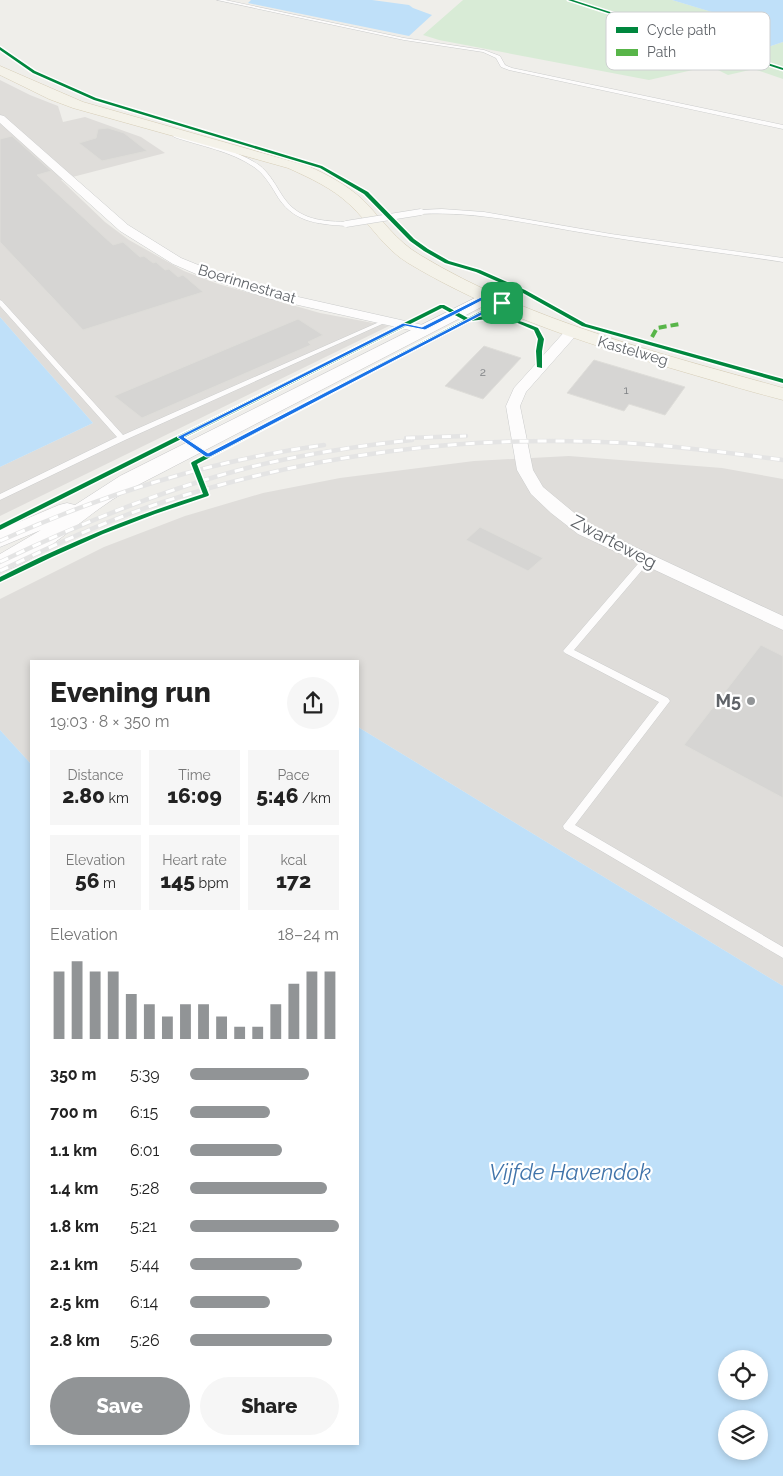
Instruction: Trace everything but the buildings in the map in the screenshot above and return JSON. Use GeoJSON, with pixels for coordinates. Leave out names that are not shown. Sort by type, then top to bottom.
{"type":"FeatureCollection","features":[{"type":"Feature","properties":{"kind":"main road","name":"Kastelweg"},"geometry":{"type":"LineString","coordinates":[[0,70],[54,96],[78,105],[293,165],[320,176],[342,189],[356,202],[394,246],[414,259],[487,296],[572,332],[783,394]]}},
{"type":"Feature","properties":{"kind":"main road"},"geometry":{"type":"LineString","coordinates":[[0,564],[42,540],[99,498],[128,481],[487,296]]}},
{"type":"Feature","properties":{"kind":"main road"},"geometry":{"type":"LineString","coordinates":[[0,539],[28,525],[99,498]]}},
{"type":"Feature","properties":{"kind":"street","name":"Boerinnestraat"},"geometry":{"type":"LineString","coordinates":[[0,118],[124,228],[177,261],[208,274],[263,292],[423,329]]}},
{"type":"Feature","properties":{"kind":"street","name":"Zwarteweg"},"geometry":{"type":"LineString","coordinates":[[572,332],[520,391],[513,406],[525,470],[537,490],[556,510],[584,530],[783,624]]}},
{"type":"Feature","properties":{"kind":"lane"},"geometry":{"type":"LineString","coordinates":[[219,0],[404,39],[484,51],[498,56],[502,66],[510,70],[783,126]]}},
{"type":"Feature","properties":{"kind":"lane"},"geometry":{"type":"LineString","coordinates":[[0,70],[33,90],[71,104],[235,155],[256,166],[274,182],[286,204],[297,215],[317,221],[346,224],[450,209],[492,214],[608,235],[783,260]]}},
{"type":"Feature","properties":{"kind":"lane"},"geometry":{"type":"LineString","coordinates":[[0,302],[122,438]]}},
{"type":"Feature","properties":{"kind":"lane"},"geometry":{"type":"LineString","coordinates":[[0,497],[122,438],[388,320]]}},
{"type":"Feature","properties":{"kind":"lane"},"geometry":{"type":"LineString","coordinates":[[646,560],[568,651],[665,701],[568,826],[783,953]]}},
{"type":"Feature","properties":{"kind":"shaded area"},"geometry":{"type":"Polygon","coordinates":[[[0,80],[58,106],[63,122],[85,117],[141,137],[165,153],[61,180],[105,222],[129,240],[184,271],[218,284],[320,313],[389,326],[0,516],[0,467],[93,423],[0,317],[0,80]]]}},
{"type":"Feature","properties":{"kind":"shaded area"},"geometry":{"type":"Polygon","coordinates":[[[569,456],[722,468],[783,479],[783,986],[359,728],[359,660],[30,660],[30,763],[0,730],[0,599],[104,547],[185,516],[263,493],[340,478],[474,461],[569,456]]]}},
{"type":"Feature","properties":{"kind":"green space"},"geometry":{"type":"Polygon","coordinates":[[[463,0],[672,0],[712,12],[606,12],[606,70],[693,70],[649,80],[439,40],[423,35],[463,0]]]}},
{"type":"Feature","properties":{"kind":"green space"},"geometry":{"type":"Polygon","coordinates":[[[783,42],[783,79],[757,70],[770,70],[770,46],[783,42]]]}},
{"type":"Feature","properties":{"kind":"green space"},"geometry":{"type":"Polygon","coordinates":[[[718,70],[750,70],[728,75],[718,70]]]}},
{"type":"Feature","properties":{"kind":"water"},"geometry":{"type":"Polygon","coordinates":[[[251,0],[372,0],[409,5],[432,15],[409,36],[248,3],[251,0]]]}},
{"type":"Feature","properties":{"kind":"water"},"geometry":{"type":"Polygon","coordinates":[[[672,0],[783,0],[783,42],[770,46],[770,12],[712,12],[672,0]]]}},
{"type":"Feature","properties":{"kind":"water"},"geometry":{"type":"Polygon","coordinates":[[[0,317],[93,423],[0,467],[0,317]]]}},
{"type":"Feature","properties":{"kind":"water","name":"Vijfde Havendok"},"geometry":{"type":"Polygon","coordinates":[[[359,728],[783,986],[783,1476],[0,1476],[0,730],[30,763],[30,1445],[359,1445],[359,728]]]}},
{"type":"Feature","properties":{"kind":"railway"},"geometry":{"type":"LineString","coordinates":[[406,438],[466,436]]}},
{"type":"Feature","properties":{"kind":"railway"},"geometry":{"type":"LineString","coordinates":[[0,562],[123,508],[219,476],[271,462],[311,454],[412,440]]}},
{"type":"Feature","properties":{"kind":"railway"},"geometry":{"type":"LineString","coordinates":[[0,571],[59,543],[160,503],[274,472],[390,451],[449,445],[567,441],[666,446],[783,460]]}},
{"type":"Feature","properties":{"kind":"railway"},"geometry":{"type":"LineString","coordinates":[[0,541],[79,508],[159,481],[240,460],[324,445]]}},
{"type":"Feature","properties":{"kind":"marked path"},"geometry":{"type":"LineString","coordinates":[[652,337],[657,328],[680,324]]}},
{"type":"Feature","properties":{"kind":"cycle path"},"geometry":{"type":"LineString","coordinates":[[570,0],[607,12]]}},
{"type":"Feature","properties":{"kind":"cycle path"},"geometry":{"type":"LineString","coordinates":[[0,48],[34,72],[95,99],[321,167],[366,193],[412,240],[426,250],[447,262],[478,271],[523,291],[584,325],[783,381]]}},
{"type":"Feature","properties":{"kind":"cycle path"},"geometry":{"type":"LineString","coordinates":[[770,65],[783,69]]}},
{"type":"Feature","properties":{"kind":"cycle path"},"geometry":{"type":"LineString","coordinates":[[0,580],[50,555],[101,533],[206,495],[194,463],[523,291]]}},
{"type":"Feature","properties":{"kind":"cycle path"},"geometry":{"type":"LineString","coordinates":[[0,528],[442,306],[469,320],[488,317],[514,320],[536,329],[541,339],[539,351],[540,367]]}},
{"type":"Feature","properties":{"kind":"place","name":"M5"},"geometry":{"type":"Point","coordinates":[751,701]}},
{"type":"Feature","properties":{"kind":"route"},"geometry":{"type":"LineString","coordinates":[[487,296],[502,303],[208,455],[180,437],[405,325],[423,329],[487,296]]}}]}
